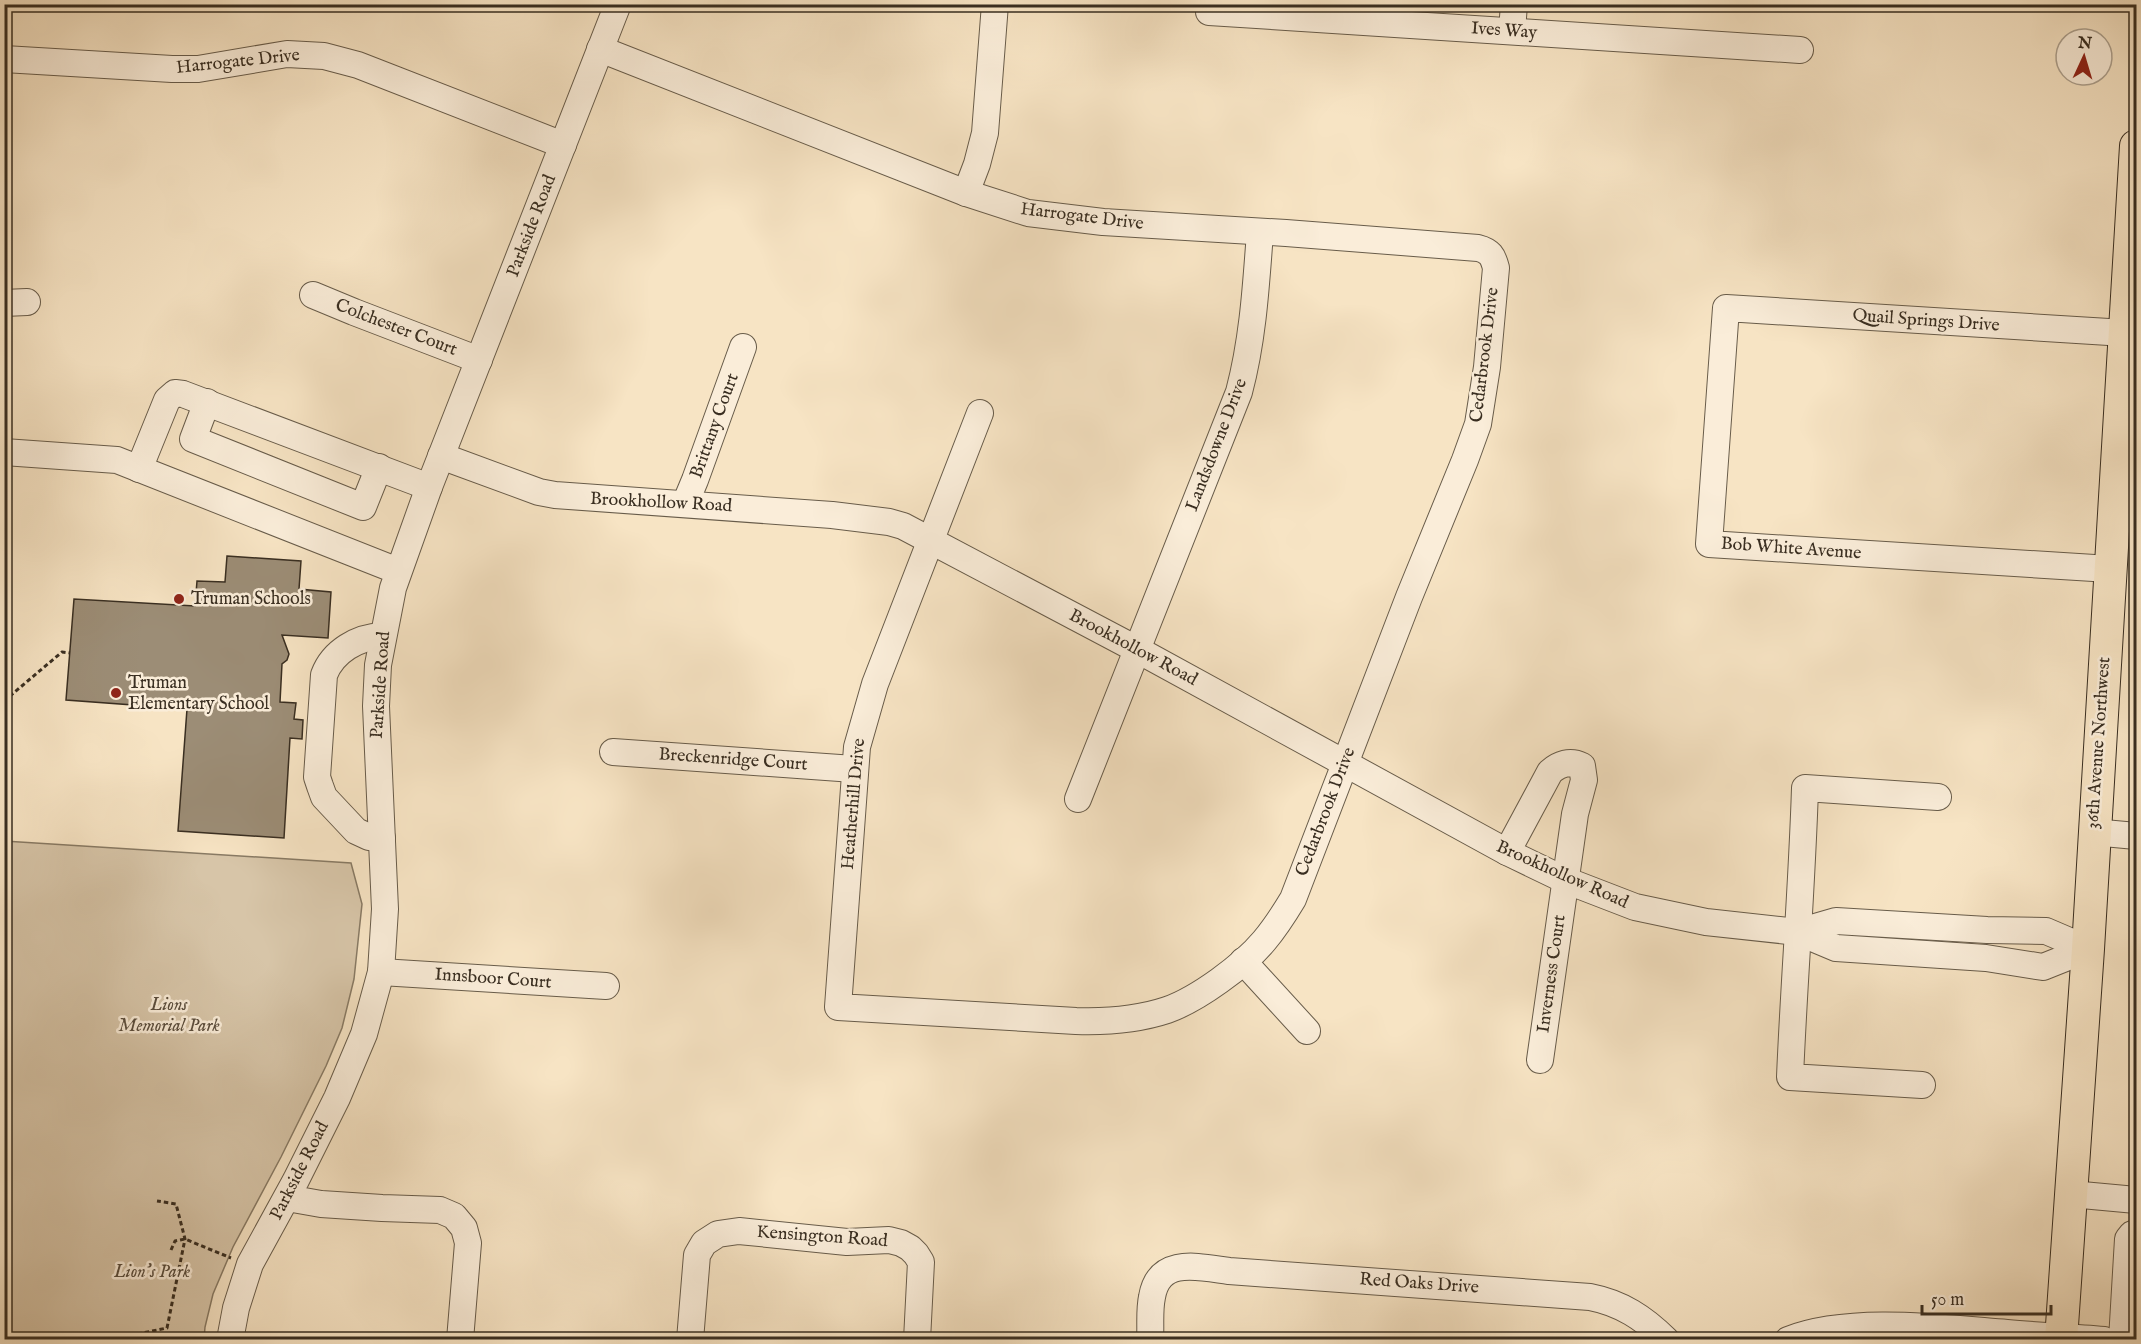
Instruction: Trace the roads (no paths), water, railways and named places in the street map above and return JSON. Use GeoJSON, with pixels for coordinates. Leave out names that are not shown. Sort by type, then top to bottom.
{"type":"FeatureCollection","features":[{"type":"Feature","properties":{"kind":"main road","name":"36th Avenue Northwest"},"geometry":{"type":"LineString","coordinates":[[2061,1338],[2088,949],[2093,832],[2136,146]]}},
{"type":"Feature","properties":{"kind":"street","name":"Parkside Road"},"geometry":{"type":"LineString","coordinates":[[230,1340],[236,1308],[250,1264],[287,1198],[337,1098],[364,1035],[381,972],[385,909],[376,706],[382,636],[398,571],[618,4]]}},
{"type":"Feature","properties":{"kind":"street"},"geometry":{"type":"LineString","coordinates":[[966,193],[985,133],[994,4]]}},
{"type":"Feature","properties":{"kind":"street"},"geometry":{"type":"LineString","coordinates":[[1512,31],[1514,4]]}},
{"type":"Feature","properties":{"kind":"street","name":"Ives Way"},"geometry":{"type":"LineString","coordinates":[[1209,12],[1800,51]]}},
{"type":"Feature","properties":{"kind":"street","name":"Harrogate Drive"},"geometry":{"type":"LineString","coordinates":[[600,50],[966,193],[1028,213],[1060,219],[1486,250]]}},
{"type":"Feature","properties":{"kind":"street","name":"Harrogate Drive"},"geometry":{"type":"LineString","coordinates":[[4,59],[198,69],[287,54],[324,56],[358,65],[563,145]]}},
{"type":"Feature","properties":{"kind":"street","name":"Landsdowne Drive"},"geometry":{"type":"LineString","coordinates":[[1078,799],[1239,392],[1248,359],[1254,319],[1260,232]]}},
{"type":"Feature","properties":{"kind":"street","name":"Cedarbrook Drive"},"geometry":{"type":"LineString","coordinates":[[838,1007],[1076,1022],[1128,1019],[1170,1009],[1199,993],[1243,961],[1263,942],[1293,899],[1409,597],[1466,460],[1478,424],[1487,367],[1496,268],[1486,250]]}},
{"type":"Feature","properties":{"kind":"street","name":"Colchester Court"},"geometry":{"type":"LineString","coordinates":[[313,294],[479,360]]}},
{"type":"Feature","properties":{"kind":"street","name":"Quail Springs Drive"},"geometry":{"type":"LineString","coordinates":[[1726,308],[2125,333]]}},
{"type":"Feature","properties":{"kind":"street","name":"Bob White Avenue"},"geometry":{"type":"LineString","coordinates":[[1726,308],[1709,544],[2110,569]]}},
{"type":"Feature","properties":{"kind":"street","name":"Brittany Court"},"geometry":{"type":"LineString","coordinates":[[685,504],[743,347]]}},
{"type":"Feature","properties":{"kind":"street"},"geometry":{"type":"LineString","coordinates":[[139,469],[167,400],[176,393],[207,402],[429,487]]}},
{"type":"Feature","properties":{"kind":"street"},"geometry":{"type":"LineString","coordinates":[[207,402],[193,439],[363,507],[379,467]]}},
{"type":"Feature","properties":{"kind":"street","name":"Heatherhill Drive"},"geometry":{"type":"LineString","coordinates":[[838,1007],[857,747],[869,702],[980,413]]}},
{"type":"Feature","properties":{"kind":"street"},"geometry":{"type":"LineString","coordinates":[[4,452],[117,460],[398,571]]}},
{"type":"Feature","properties":{"kind":"street","name":"Brookhollow Road"},"geometry":{"type":"LineString","coordinates":[[441,456],[547,494],[571,498],[832,515],[889,522],[903,526],[1136,649],[1507,852],[1565,880],[1635,907],[1706,922],[1798,932],[1836,948],[1986,958],[2043,967],[2088,949]]}},
{"type":"Feature","properties":{"kind":"street"},"geometry":{"type":"LineString","coordinates":[[382,636],[368,637],[354,643],[340,653],[327,667],[324,675],[317,777],[324,797],[356,831],[369,837],[382,838]]}},
{"type":"Feature","properties":{"kind":"street","name":"Breckenridge Court"},"geometry":{"type":"LineString","coordinates":[[613,752],[854,769]]}},
{"type":"Feature","properties":{"kind":"street","name":"Inverness Court"},"geometry":{"type":"LineString","coordinates":[[1507,852],[1550,772],[1558,765],[1576,763],[1582,766],[1584,780],[1575,814],[1540,1060]]}},
{"type":"Feature","properties":{"kind":"street"},"geometry":{"type":"LineString","coordinates":[[1922,1085],[1790,1077],[1802,893],[1805,788],[1938,796]]}},
{"type":"Feature","properties":{"kind":"street"},"geometry":{"type":"LineString","coordinates":[[2093,832],[2136,836]]}},
{"type":"Feature","properties":{"kind":"street","name":"Brookhollow Road"},"geometry":{"type":"LineString","coordinates":[[1798,932],[1836,921],[1986,930],[2046,931],[2088,949]]}},
{"type":"Feature","properties":{"kind":"street"},"geometry":{"type":"LineString","coordinates":[[1243,961],[1307,1031]]}},
{"type":"Feature","properties":{"kind":"street","name":"Innsboor Court"},"geometry":{"type":"LineString","coordinates":[[381,972],[606,986]]}},
{"type":"Feature","properties":{"kind":"street"},"geometry":{"type":"LineString","coordinates":[[2071,1194],[2136,1200]]}},
{"type":"Feature","properties":{"kind":"street"},"geometry":{"type":"LineString","coordinates":[[287,1198],[404,1210],[440,1210],[454,1216],[467,1234],[468,1244],[460,1340]]}},
{"type":"Feature","properties":{"kind":"street","name":"Kensington Road"},"geometry":{"type":"LineString","coordinates":[[690,1340],[699,1248],[718,1234],[739,1231],[847,1242],[874,1239],[901,1243],[916,1254],[921,1263],[917,1340]]}},
{"type":"Feature","properties":{"kind":"street"},"geometry":{"type":"LineString","coordinates":[[2122,1340],[2128,1239],[2136,1233]]}},
{"type":"Feature","properties":{"kind":"street","name":"Red Oaks Drive"},"geometry":{"type":"LineString","coordinates":[[1150,1340],[1151,1299],[1157,1282],[1175,1268],[1191,1266],[1229,1271],[1590,1297],[1605,1300],[1635,1314],[1666,1340]]}},
{"type":"Feature","properties":{"kind":"street"},"geometry":{"type":"LineString","coordinates":[[1788,1340],[1818,1330],[1874,1327],[1938,1328],[2104,1340]]}},
{"type":"Feature","properties":{"kind":"place","name":"Truman Schools"},"geometry":{"type":"Point","coordinates":[179,599]}},
{"type":"Feature","properties":{"kind":"place","name":"Truman Elementary School"},"geometry":{"type":"Point","coordinates":[116,693]}},
{"type":"Feature","properties":{"kind":"park label","name":"Lions Memorial Park"},"geometry":{"type":"Point","coordinates":[169,1015]}},
{"type":"Feature","properties":{"kind":"park label","name":"Lion's Park"},"geometry":{"type":"Point","coordinates":[152,1272]}}]}
